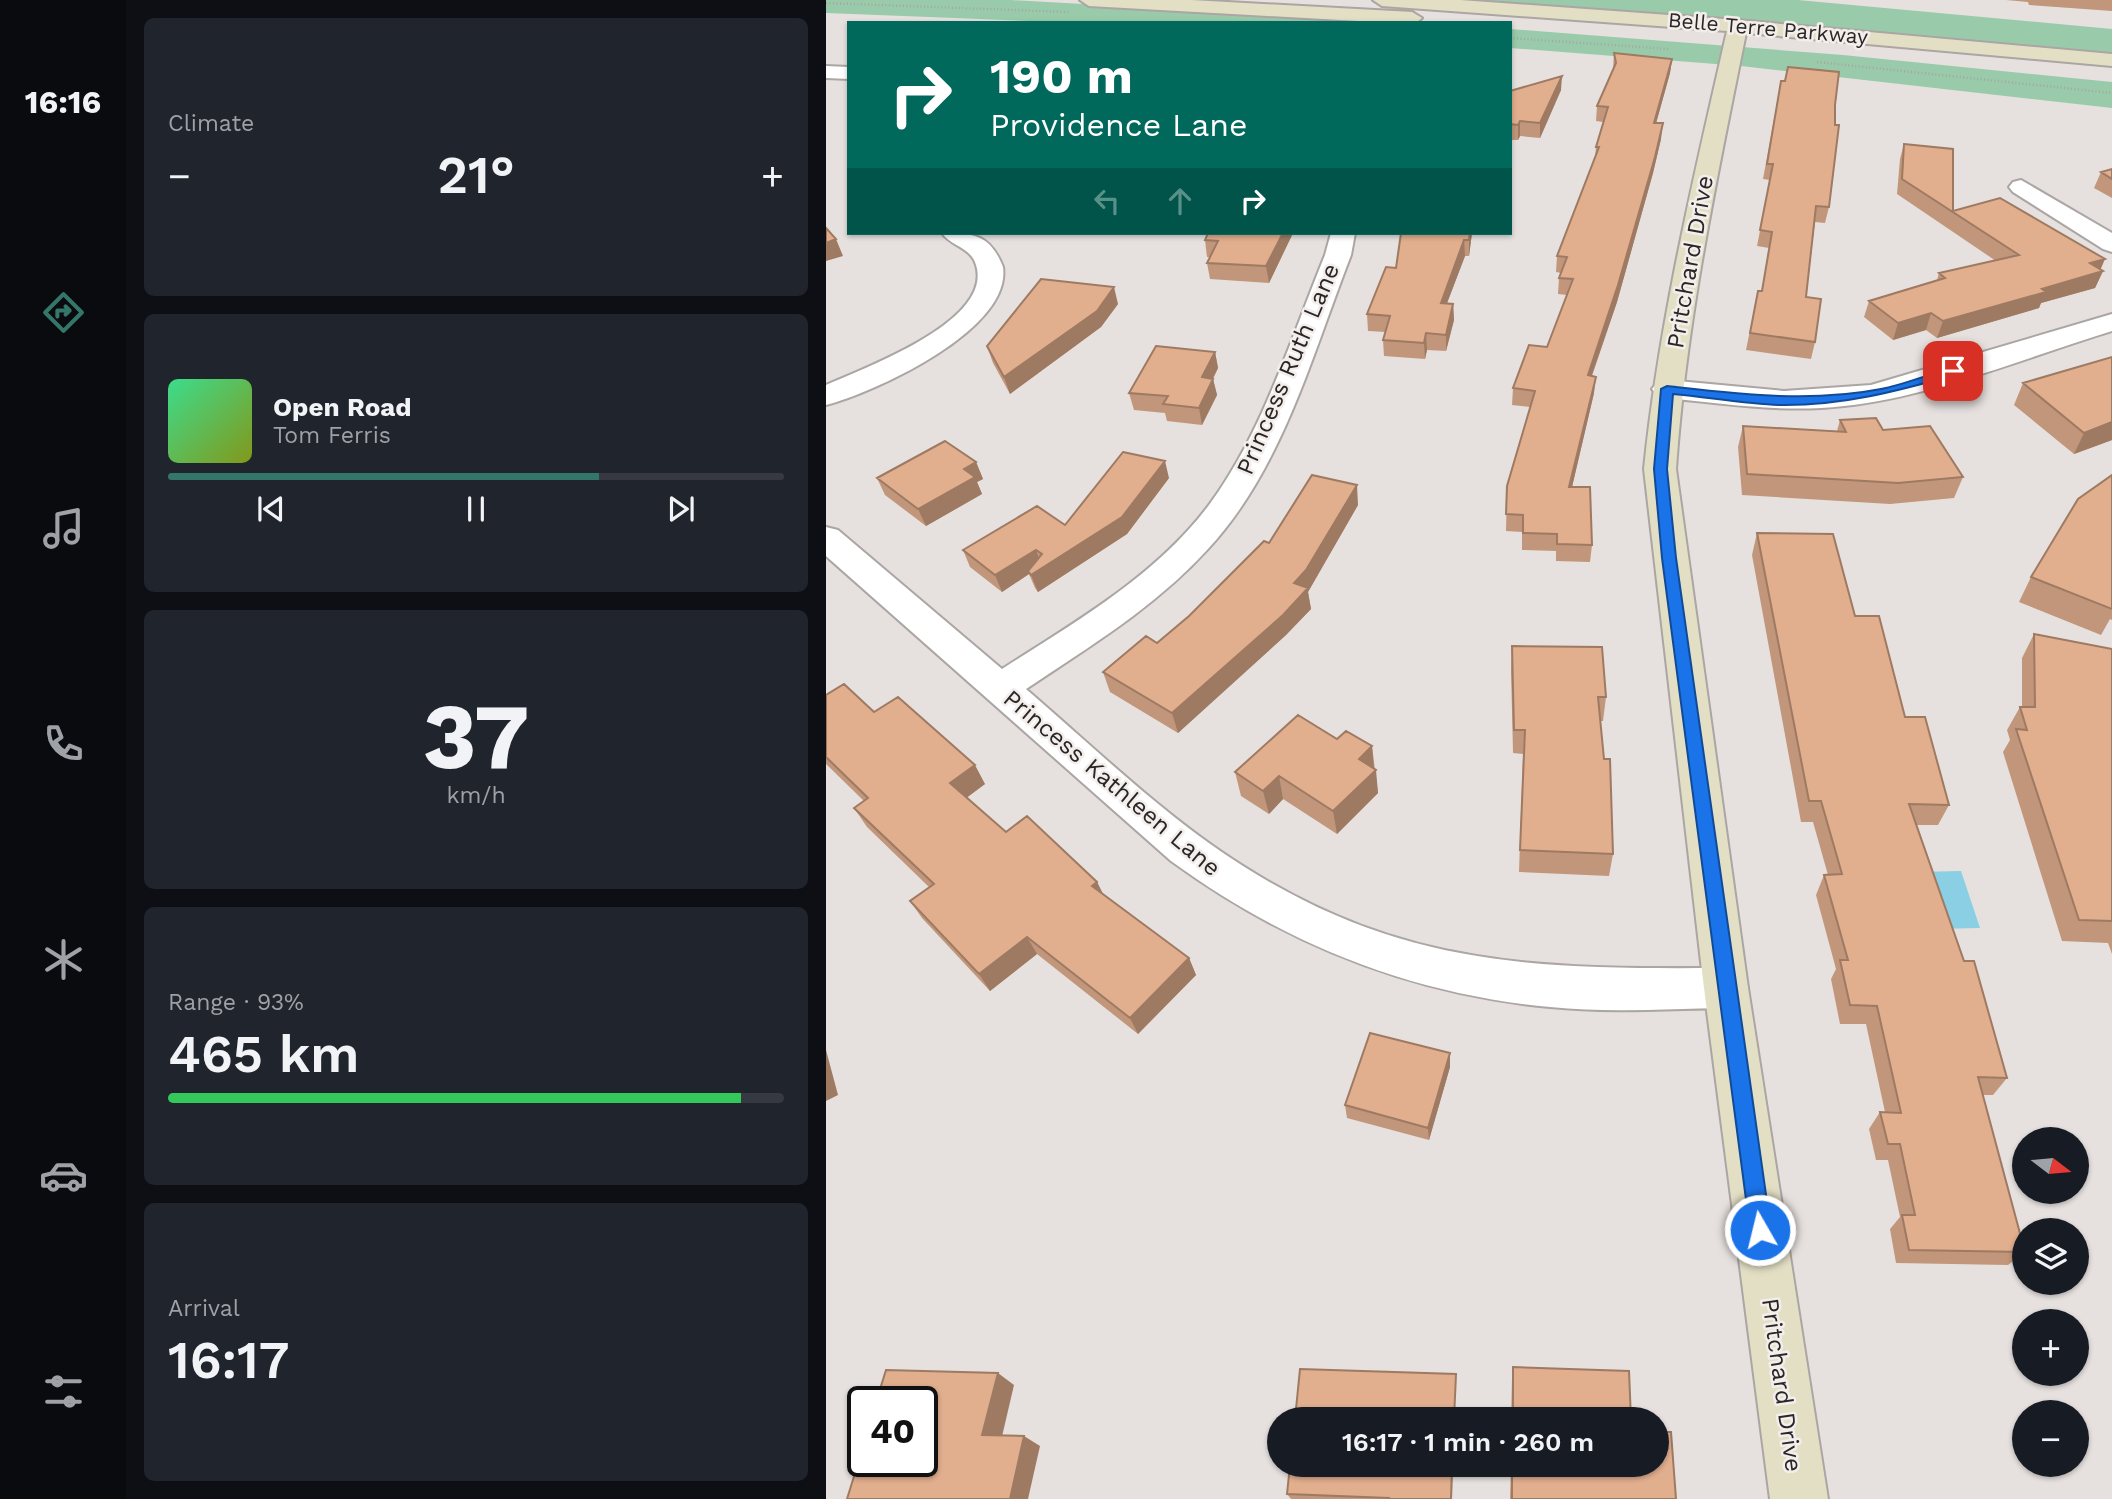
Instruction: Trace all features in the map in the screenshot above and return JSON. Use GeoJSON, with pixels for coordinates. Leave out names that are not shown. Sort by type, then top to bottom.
{"type":"FeatureCollection","features":[{"type":"Feature","properties":{"kind":"main road","name":"Belle Terre Parkway"},"geometry":{"type":"LineString","coordinates":[[1382,0],[1736,34],[2112,78]]}},
{"type":"Feature","properties":{"kind":"main road"},"geometry":{"type":"LineString","coordinates":[[1084,6],[1433,21]]}},
{"type":"Feature","properties":{"kind":"main road","name":"Belle Terre Parkway"},"geometry":{"type":"LineString","coordinates":[[1512,25],[1736,34],[2112,60]]}},
{"type":"Feature","properties":{"kind":"main road","name":"Pritchard Drive"},"geometry":{"type":"LineString","coordinates":[[1736,34],[1667,389],[1660,442],[1663,498],[1726,988],[1799,1499]]}},
{"type":"Feature","properties":{"kind":"street"},"geometry":{"type":"LineString","coordinates":[[826,72],[847,73]]}},
{"type":"Feature","properties":{"kind":"street"},"geometry":{"type":"LineString","coordinates":[[2021,187],[2112,244]]}},
{"type":"Feature","properties":{"kind":"street"},"geometry":{"type":"LineString","coordinates":[[826,396],[937,341],[979,309],[989,289],[991,270],[976,246],[957,235]]}},
{"type":"Feature","properties":{"kind":"street","name":"Princess Ruth Lane"},"geometry":{"type":"LineString","coordinates":[[1000,688],[1142,591],[1181,557],[1213,523],[1239,484],[1262,440],[1338,256],[1343,235]]}},
{"type":"Feature","properties":{"kind":"street"},"geometry":{"type":"LineString","coordinates":[[1667,389],[1777,401],[1866,395],[1900,388],[2112,322]]}},
{"type":"Feature","properties":{"kind":"street","name":"Princess Kathleen Lane"},"geometry":{"type":"LineString","coordinates":[[826,538],[1218,874],[1279,912],[1370,951],[1444,970],[1549,987],[1726,988]]}},
{"type":"Feature","properties":{"kind":"path"},"geometry":{"type":"LineString","coordinates":[[826,3],[1084,6]]}},
{"type":"Feature","properties":{"kind":"path"},"geometry":{"type":"LineString","coordinates":[[1512,38],[1672,48]]}},
{"type":"Feature","properties":{"kind":"path"},"geometry":{"type":"LineString","coordinates":[[1805,60],[2112,93]]}},
{"type":"Feature","properties":{"kind":"green space"},"geometry":{"type":"Polygon","coordinates":[[[826,0],[1011,0],[1388,21],[1028,21],[826,13],[826,0]]]}},
{"type":"Feature","properties":{"kind":"green space"},"geometry":{"type":"Polygon","coordinates":[[[1451,0],[1798,0],[2112,29],[2112,55],[1451,0]]]}},
{"type":"Feature","properties":{"kind":"green space"},"geometry":{"type":"Polygon","coordinates":[[[1512,29],[1843,55],[2112,82],[2112,108],[1741,66],[1512,48],[1512,29]]]}},
{"type":"Feature","properties":{"kind":"water"},"geometry":{"type":"Polygon","coordinates":[[[1961,871],[1980,928],[1936,929],[1917,872],[1961,871]]]}},
{"type":"Feature","properties":{"kind":"building"},"geometry":{"type":"Polygon","coordinates":[[[1614,53],[1672,59],[1654,123],[1663,123],[1655,157],[1618,285],[1588,375],[1596,377],[1569,487],[1590,487],[1592,545],[1557,544],[1557,534],[1523,533],[1523,515],[1506,514],[1507,486],[1535,391],[1513,388],[1529,345],[1547,347],[1573,279],[1559,278],[1567,257],[1557,256],[1599,147],[1596,147],[1608,107],[1597,106],[1616,63],[1614,53]]]}},
{"type":"Feature","properties":{"kind":"building"},"geometry":{"type":"Polygon","coordinates":[[[1788,67],[1839,72],[1835,125],[1839,125],[1829,207],[1816,206],[1806,297],[1821,299],[1815,342],[1750,333],[1758,291],[1762,291],[1772,232],[1760,230],[1773,164],[1767,164],[1781,81],[1785,81],[1788,67]]]}},
{"type":"Feature","properties":{"kind":"building"},"geometry":{"type":"Polygon","coordinates":[[[1562,76],[1540,123],[1520,121],[1518,125],[1512,124],[1512,90],[1562,76]]]}},
{"type":"Feature","properties":{"kind":"building"},"geometry":{"type":"Polygon","coordinates":[[[1904,144],[1953,149],[1953,211],[2000,198],[2105,259],[2090,263],[2103,271],[2042,289],[2046,292],[1943,321],[1931,313],[1898,323],[1869,301],[1945,278],[1939,273],[2019,255],[1902,179],[1904,144]]]}},
{"type":"Feature","properties":{"kind":"building"},"geometry":{"type":"Polygon","coordinates":[[[2112,169],[2112,179],[2101,172],[2112,169]]]}},
{"type":"Feature","properties":{"kind":"building"},"geometry":{"type":"Polygon","coordinates":[[[826,228],[836,239],[826,243],[826,228]]]}},
{"type":"Feature","properties":{"kind":"building"},"geometry":{"type":"Polygon","coordinates":[[[1207,235],[1282,235],[1266,266],[1207,263],[1218,241],[1205,240],[1207,235]]]}},
{"type":"Feature","properties":{"kind":"building"},"geometry":{"type":"Polygon","coordinates":[[[1401,235],[1470,235],[1469,240],[1464,240],[1441,303],[1453,304],[1446,335],[1426,333],[1424,343],[1383,340],[1390,316],[1367,314],[1386,267],[1396,268],[1401,235]]]}},
{"type":"Feature","properties":{"kind":"building"},"geometry":{"type":"Polygon","coordinates":[[[1041,279],[1114,287],[1097,311],[1004,377],[987,346],[1041,279]]]}},
{"type":"Feature","properties":{"kind":"building"},"geometry":{"type":"Polygon","coordinates":[[[1156,346],[1215,352],[1202,377],[1213,379],[1199,408],[1163,404],[1168,396],[1129,393],[1156,346]]]}},
{"type":"Feature","properties":{"kind":"building"},"geometry":{"type":"Polygon","coordinates":[[[2112,357],[2112,422],[2084,433],[2023,383],[2112,357]]]}},
{"type":"Feature","properties":{"kind":"building"},"geometry":{"type":"Polygon","coordinates":[[[1876,418],[1883,430],[1930,426],[1963,477],[1898,483],[1747,474],[1743,426],[1846,432],[1840,420],[1876,418]]]}},
{"type":"Feature","properties":{"kind":"building"},"geometry":{"type":"Polygon","coordinates":[[[945,441],[976,462],[964,469],[975,477],[918,509],[877,478],[945,441]]]}},
{"type":"Feature","properties":{"kind":"building"},"geometry":{"type":"Polygon","coordinates":[[[1123,452],[1165,461],[1122,517],[1031,575],[1028,571],[1042,554],[1036,550],[995,575],[963,550],[1037,506],[1065,525],[1123,452]]]}},
{"type":"Feature","properties":{"kind":"building"},"geometry":{"type":"Polygon","coordinates":[[[1312,475],[1357,485],[1306,570],[1294,583],[1308,588],[1283,615],[1172,713],[1103,672],[1146,636],[1157,643],[1189,616],[1264,541],[1269,543],[1312,475]]]}},
{"type":"Feature","properties":{"kind":"building"},"geometry":{"type":"Polygon","coordinates":[[[2112,475],[2112,609],[2031,577],[2078,499],[2112,475]]]}},
{"type":"Feature","properties":{"kind":"building"},"geometry":{"type":"Polygon","coordinates":[[[1757,533],[1833,534],[1855,616],[1879,616],[1905,717],[1925,717],[1949,805],[1909,804],[1964,961],[1974,961],[2007,1078],[1978,1077],[2016,1218],[2012,1218],[2012,1252],[1909,1250],[1902,1215],[1915,1215],[1900,1144],[1888,1144],[1880,1112],[1901,1113],[1877,1006],[1850,1005],[1840,960],[1848,960],[1824,875],[1842,874],[1821,801],[1809,801],[1757,533]]]}},
{"type":"Feature","properties":{"kind":"building"},"geometry":{"type":"Polygon","coordinates":[[[2034,634],[2112,649],[2112,921],[2079,920],[2016,729],[2027,730],[2020,707],[2035,707],[2034,634]]]}},
{"type":"Feature","properties":{"kind":"building"},"geometry":{"type":"Polygon","coordinates":[[[1512,646],[1602,647],[1606,697],[1598,697],[1604,759],[1610,759],[1613,854],[1520,850],[1525,730],[1514,730],[1512,646]]]}},
{"type":"Feature","properties":{"kind":"building"},"geometry":{"type":"Polygon","coordinates":[[[844,684],[874,712],[898,697],[975,765],[950,783],[1006,832],[1027,816],[1097,882],[1092,886],[1189,958],[1130,1018],[1027,937],[979,974],[910,901],[934,884],[854,808],[868,798],[826,757],[826,695],[844,684]]]}},
{"type":"Feature","properties":{"kind":"building"},"geometry":{"type":"Polygon","coordinates":[[[1298,715],[1337,739],[1346,731],[1372,746],[1359,759],[1376,770],[1333,811],[1279,776],[1263,791],[1235,772],[1298,715]]]}},
{"type":"Feature","properties":{"kind":"building"},"geometry":{"type":"Polygon","coordinates":[[[1370,1033],[1450,1053],[1428,1128],[1345,1105],[1370,1033]]]}},
{"type":"Feature","properties":{"kind":"building"},"geometry":{"type":"Polygon","coordinates":[[[1513,1367],[1629,1371],[1630,1407],[1513,1407],[1513,1367]]]}},
{"type":"Feature","properties":{"kind":"building"},"geometry":{"type":"Polygon","coordinates":[[[1300,1369],[1456,1374],[1455,1407],[1296,1407],[1300,1369]]]}},
{"type":"Feature","properties":{"kind":"building"},"geometry":{"type":"Polygon","coordinates":[[[886,1370],[998,1373],[982,1435],[1024,1436],[1010,1499],[847,1499],[854,1477],[938,1477],[938,1386],[881,1386],[886,1370]]]}},
{"type":"Feature","properties":{"kind":"building"},"geometry":{"type":"Polygon","coordinates":[[[1671,1432],[1676,1499],[1512,1499],[1512,1477],[1669,1477],[1671,1432]]]}},
{"type":"Feature","properties":{"kind":"building"},"geometry":{"type":"Polygon","coordinates":[[[1289,1477],[1452,1477],[1451,1499],[1287,1494],[1289,1477]]]}},
{"type":"Feature","properties":{"kind":"route"},"geometry":{"type":"LineString","coordinates":[[1760,1230],[1669,558],[1660,469],[1660,442],[1667,389],[1777,401],[1828,400],[1884,392],[1953,371]]}}]}
